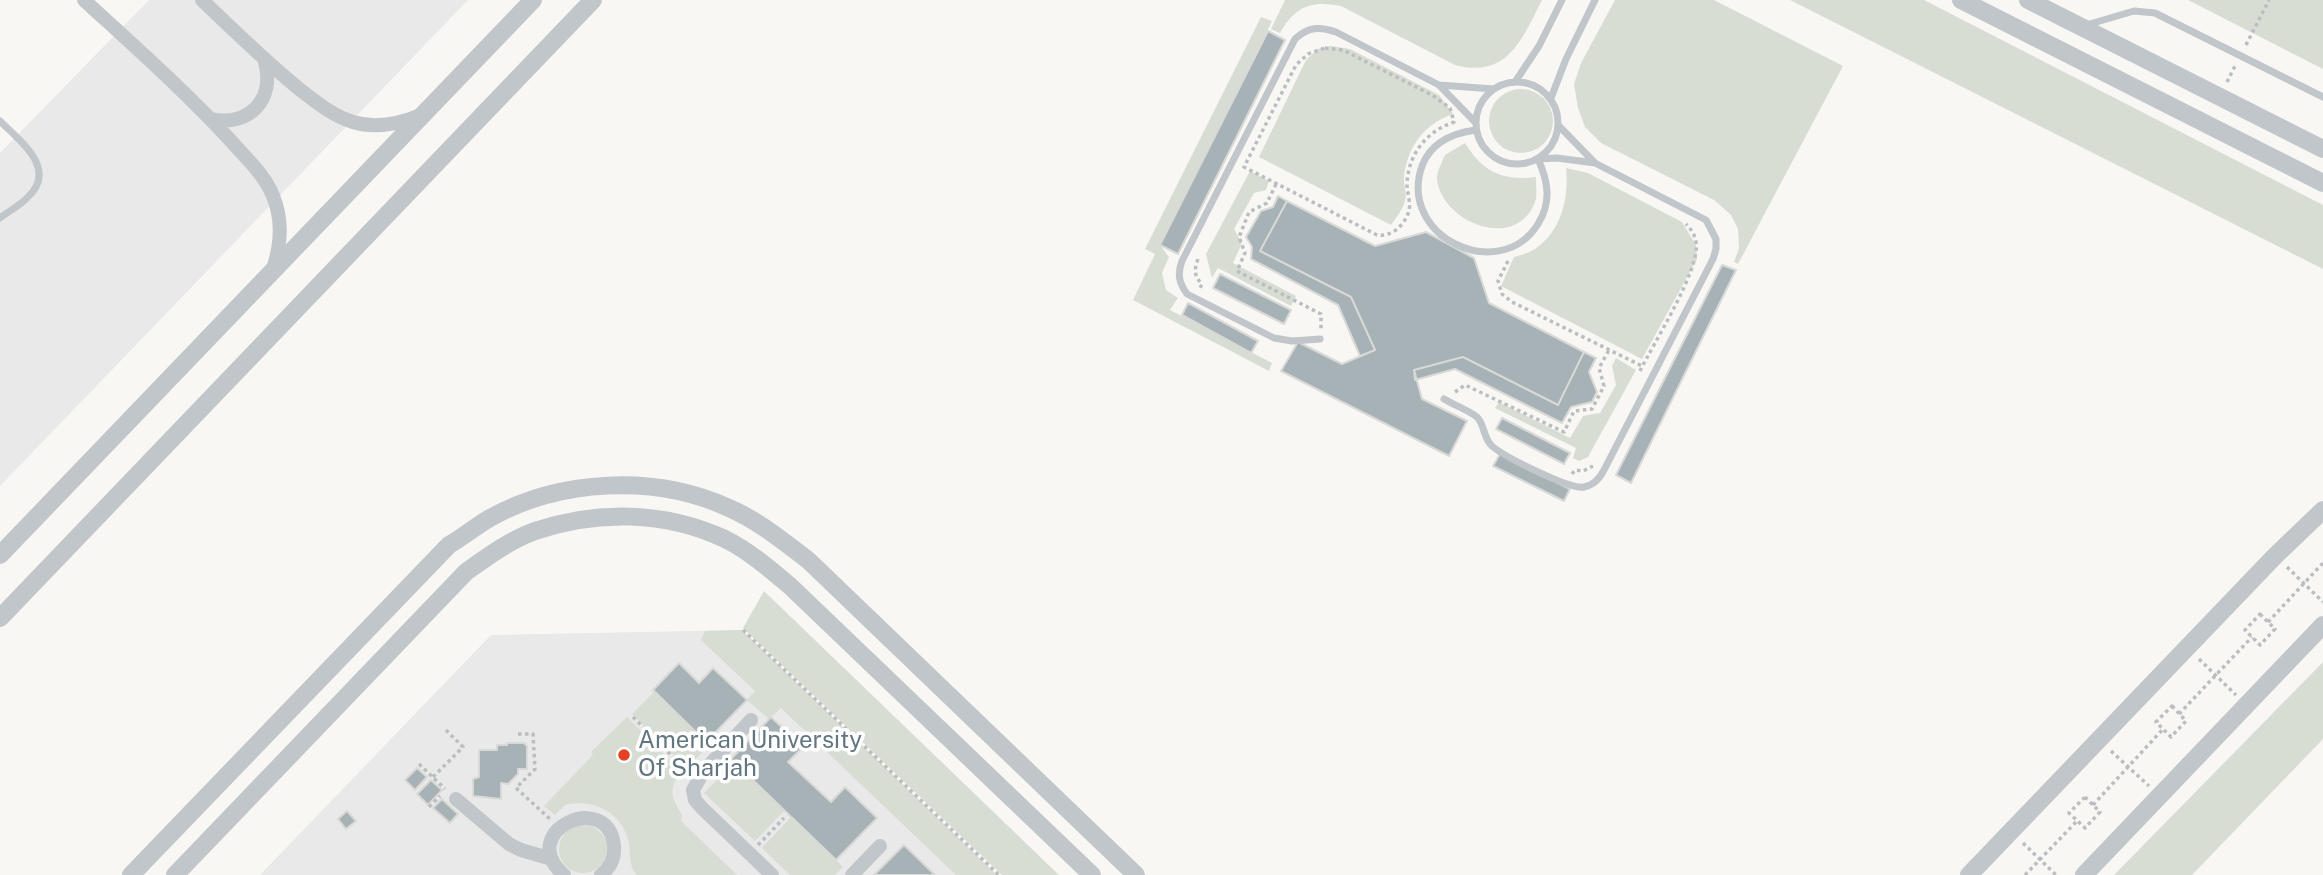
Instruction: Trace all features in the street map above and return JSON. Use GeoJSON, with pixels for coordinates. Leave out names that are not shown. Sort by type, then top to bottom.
{"type":"FeatureCollection","features":[{"type":"Feature","properties":{"kind":"street"},"geometry":{"type":"LineString","coordinates":[[84,0],[211,120],[264,178],[279,215],[278,255],[271,274]]}},
{"type":"Feature","properties":{"kind":"street"},"geometry":{"type":"LineString","coordinates":[[202,0],[265,62],[323,108],[339,117],[355,122],[389,125],[422,114]]}},
{"type":"Feature","properties":{"kind":"street"},"geometry":{"type":"LineString","coordinates":[[0,555],[533,0]]}},
{"type":"Feature","properties":{"kind":"street"},"geometry":{"type":"LineString","coordinates":[[0,618],[593,0]]}},
{"type":"Feature","properties":{"kind":"street"},"geometry":{"type":"LineString","coordinates":[[1961,0],[2323,183]]}},
{"type":"Feature","properties":{"kind":"street"},"geometry":{"type":"LineString","coordinates":[[2028,0],[2323,149]]}},
{"type":"Feature","properties":{"kind":"street"},"geometry":{"type":"LineString","coordinates":[[211,120],[233,121],[253,112],[266,94],[268,83],[265,62]]}},
{"type":"Feature","properties":{"kind":"street"},"geometry":{"type":"LineString","coordinates":[[131,875],[449,545],[490,518],[535,499],[583,487],[632,485],[681,492],[704,499],[727,507],[771,531],[809,561],[1136,875]]}},
{"type":"Feature","properties":{"kind":"street"},"geometry":{"type":"LineString","coordinates":[[1969,875],[2275,556],[2323,510]]}},
{"type":"Feature","properties":{"kind":"street"},"geometry":{"type":"LineString","coordinates":[[175,875],[466,572],[498,549],[533,532],[571,521],[611,516],[650,518],[689,525],[726,540],[760,561],[1091,875]]}},
{"type":"Feature","properties":{"kind":"street"},"geometry":{"type":"LineString","coordinates":[[2084,875],[2323,625]]}},
{"type":"Feature","properties":{"kind":"street"},"geometry":{"type":"LineString","coordinates":[[751,720],[697,781],[693,790],[695,800],[772,875]]}},
{"type":"Feature","properties":{"kind":"street"},"geometry":{"type":"LineString","coordinates":[[456,799],[509,844],[552,859]]}},
{"type":"Feature","properties":{"kind":"street"},"geometry":{"type":"LineString","coordinates":[[564,875],[556,868],[552,859],[551,842],[559,827],[579,818],[590,818],[600,823],[613,840],[612,862],[605,874]]}},
{"type":"Feature","properties":{"kind":"street"},"geometry":{"type":"LineString","coordinates":[[852,875],[880,846]]}},
{"type":"Feature","properties":{"kind":"lane"},"geometry":{"type":"LineString","coordinates":[[1515,82],[1532,59],[1562,0]]}},
{"type":"Feature","properties":{"kind":"lane"},"geometry":{"type":"LineString","coordinates":[[1551,98],[1566,59],[1595,0]]}},
{"type":"Feature","properties":{"kind":"lane"},"geometry":{"type":"LineString","coordinates":[[2080,27],[2134,11],[2155,13],[2323,97]]}},
{"type":"Feature","properties":{"kind":"lane"},"geometry":{"type":"LineString","coordinates":[[1320,339],[1292,341],[1274,338],[1195,298],[1182,287],[1179,270],[1295,39],[1314,28],[1325,28],[1439,85],[1494,89],[1515,82],[1537,88],[1551,98],[1558,125],[1554,141],[1538,159]]}},
{"type":"Feature","properties":{"kind":"lane"},"geometry":{"type":"LineString","coordinates":[[1439,85],[1476,126]]}},
{"type":"Feature","properties":{"kind":"lane"},"geometry":{"type":"LineString","coordinates":[[1444,399],[1477,418],[1486,438],[1495,448],[1565,485],[1584,487],[1600,478],[1716,249],[1716,239],[1706,220],[1595,163],[1576,159],[1538,159],[1516,164],[1505,162],[1486,150],[1476,126],[1480,105],[1494,89]]}},
{"type":"Feature","properties":{"kind":"lane"},"geometry":{"type":"LineString","coordinates":[[0,121],[32,152],[39,172],[33,191],[0,218]]}},
{"type":"Feature","properties":{"kind":"lane"},"geometry":{"type":"LineString","coordinates":[[1558,125],[1595,163]]}},
{"type":"Feature","properties":{"kind":"lane"},"geometry":{"type":"LineString","coordinates":[[1476,126],[1444,139],[1431,150],[1422,164],[1418,181],[1423,215],[1447,241],[1464,249],[1500,251],[1518,244],[1533,232],[1544,215],[1548,196],[1546,176],[1538,159]]}},
{"type":"Feature","properties":{"kind":"path"},"geometry":{"type":"LineString","coordinates":[[1325,48],[1343,50],[1432,95],[1450,108],[1454,122],[1425,138],[1413,157],[1407,182],[1409,210],[1396,232],[1385,236],[1377,235],[1276,184],[1244,167],[1296,65],[1308,54],[1325,48]]}},
{"type":"Feature","properties":{"kind":"path"},"geometry":{"type":"LineString","coordinates":[[1276,184],[1267,203],[1249,212],[1238,237],[1245,253],[1237,271],[1321,314],[1320,339]]}},
{"type":"Feature","properties":{"kind":"path"},"geometry":{"type":"LineString","coordinates":[[1637,377],[1691,272],[1697,243],[1692,230],[1684,222]]}},
{"type":"Feature","properties":{"kind":"path"},"geometry":{"type":"LineString","coordinates":[[1195,298],[1202,284],[1196,278],[1195,269],[1199,255]]}},
{"type":"Feature","properties":{"kind":"path"},"geometry":{"type":"LineString","coordinates":[[1510,257],[1498,281],[1502,294],[1512,302],[1642,366]]}},
{"type":"Feature","properties":{"kind":"path"},"geometry":{"type":"LineString","coordinates":[[1444,399],[1465,385],[1564,432],[1574,411],[1592,409],[1604,386],[1599,368],[1609,349]]}},
{"type":"Feature","properties":{"kind":"path"},"geometry":{"type":"LineString","coordinates":[[1565,485],[1574,470],[1583,471],[1592,467],[1597,459]]}},
{"type":"Feature","properties":{"kind":"path"},"geometry":{"type":"LineString","coordinates":[[2275,556],[2323,602]]}},
{"type":"Feature","properties":{"kind":"path"},"geometry":{"type":"LineString","coordinates":[[2267,622],[2323,563]]}},
{"type":"Feature","properties":{"kind":"path"},"geometry":{"type":"LineString","coordinates":[[2260,614],[2275,629],[2260,645],[2252,637],[2245,630],[2260,614]]}},
{"type":"Feature","properties":{"kind":"path"},"geometry":{"type":"LineString","coordinates":[[743,629],[999,875]]}},
{"type":"Feature","properties":{"kind":"path"},"geometry":{"type":"LineString","coordinates":[[2179,714],[2252,637]]}},
{"type":"Feature","properties":{"kind":"path"},"geometry":{"type":"LineString","coordinates":[[2187,648],[2247,705]]}},
{"type":"Feature","properties":{"kind":"path"},"geometry":{"type":"LineString","coordinates":[[2172,706],[2186,721],[2171,737],[2163,729],[2156,722],[2172,706]]}},
{"type":"Feature","properties":{"kind":"path"},"geometry":{"type":"LineString","coordinates":[[633,718],[697,781]]}},
{"type":"Feature","properties":{"kind":"path"},"geometry":{"type":"LineString","coordinates":[[2093,806],[2163,729]]}},
{"type":"Feature","properties":{"kind":"path"},"geometry":{"type":"LineString","coordinates":[[433,777],[463,747],[446,730]]}},
{"type":"Feature","properties":{"kind":"path"},"geometry":{"type":"LineString","coordinates":[[518,734],[533,734],[535,769],[516,788],[559,827]]}},
{"type":"Feature","properties":{"kind":"path"},"geometry":{"type":"LineString","coordinates":[[2099,740],[2160,796]]}},
{"type":"Feature","properties":{"kind":"path"},"geometry":{"type":"LineString","coordinates":[[419,764],[447,791],[429,807]]}},
{"type":"Feature","properties":{"kind":"path"},"geometry":{"type":"LineString","coordinates":[[2085,797],[2100,812],[2085,828],[2077,821],[2069,813],[2085,797]]}},
{"type":"Feature","properties":{"kind":"path"},"geometry":{"type":"LineString","coordinates":[[750,854],[784,818]]}},
{"type":"Feature","properties":{"kind":"path"},"geometry":{"type":"LineString","coordinates":[[2025,875],[2077,821]]}},
{"type":"Feature","properties":{"kind":"path"},"geometry":{"type":"LineString","coordinates":[[2011,831],[2056,875]]}},
{"type":"Feature","properties":{"kind":"shaded area"},"geometry":{"type":"Polygon","coordinates":[[[149,0],[468,0],[0,486],[0,153],[149,0]]]}},
{"type":"Feature","properties":{"kind":"shaded area"},"geometry":{"type":"Polygon","coordinates":[[[1285,0],[1542,0],[1511,52],[1501,61],[1473,68],[1455,65],[1341,6],[1330,4],[1312,5],[1298,11],[1280,33],[1271,29],[1285,0]]]}},
{"type":"Feature","properties":{"kind":"shaded area"},"geometry":{"type":"Polygon","coordinates":[[[1615,0],[1714,0],[1843,66],[1738,264],[1734,262],[1739,248],[1738,229],[1731,215],[1714,200],[1601,143],[1585,127],[1574,84],[1581,63],[1615,0]]]}},
{"type":"Feature","properties":{"kind":"shaded area"},"geometry":{"type":"Polygon","coordinates":[[[1790,0],[1924,0],[2323,205],[2323,269],[1790,0]]]}},
{"type":"Feature","properties":{"kind":"shaded area"},"geometry":{"type":"Polygon","coordinates":[[[2188,0],[2323,0],[2323,69],[2188,0]]]}},
{"type":"Feature","properties":{"kind":"shaded area"},"geometry":{"type":"Polygon","coordinates":[[[1261,17],[1272,21],[1160,245],[1169,257],[1162,273],[1166,290],[1178,298],[1170,310],[1272,363],[1269,371],[1133,300],[1155,254],[1145,249],[1261,17]]]}},
{"type":"Feature","properties":{"kind":"shaded area"},"geometry":{"type":"Polygon","coordinates":[[[1331,46],[1350,49],[1439,95],[1453,114],[1433,124],[1413,147],[1405,168],[1405,201],[1391,225],[1259,157],[1306,60],[1318,49],[1331,46]]]}},
{"type":"Feature","properties":{"kind":"shaded area"},"geometry":{"type":"Polygon","coordinates":[[[1515,89],[1527,89],[1544,98],[1551,109],[1551,133],[1544,144],[1527,153],[1515,153],[1503,148],[1494,139],[1489,127],[1489,115],[1494,103],[1503,94],[1515,89]]]}},
{"type":"Feature","properties":{"kind":"shaded area"},"geometry":{"type":"Polygon","coordinates":[[[1465,143],[1486,168],[1494,172],[1503,176],[1536,177],[1536,199],[1527,215],[1514,225],[1499,228],[1466,220],[1442,196],[1437,180],[1441,164],[1445,155],[1465,143]]]}},
{"type":"Feature","properties":{"kind":"shaded area"},"geometry":{"type":"Polygon","coordinates":[[[1566,168],[1588,173],[1682,222],[1696,245],[1697,259],[1642,359],[1501,286],[1514,257],[1535,249],[1552,233],[1565,202],[1566,168]]]}},
{"type":"Feature","properties":{"kind":"shaded area"},"geometry":{"type":"Polygon","coordinates":[[[1250,171],[1269,181],[1266,190],[1254,193],[1234,229],[1242,243],[1233,263],[1296,296],[1291,306],[1218,268],[1212,278],[1206,254],[1250,171]]]}},
{"type":"Feature","properties":{"kind":"shaded area"},"geometry":{"type":"Polygon","coordinates":[[[1616,358],[1636,370],[1588,457],[1579,461],[1573,458],[1576,448],[1495,408],[1499,402],[1570,438],[1583,416],[1600,413],[1616,385],[1612,366],[1616,358]]]}},
{"type":"Feature","properties":{"kind":"shaded area"},"geometry":{"type":"Polygon","coordinates":[[[764,591],[1059,875],[1002,875],[743,628],[764,591]]]}},
{"type":"Feature","properties":{"kind":"shaded area","name":"American University Of Sharjah"},"geometry":{"type":"Polygon","coordinates":[[[742,630],[997,875],[260,875],[491,635],[742,630]]]}},
{"type":"Feature","properties":{"kind":"shaded area"},"geometry":{"type":"Polygon","coordinates":[[[742,630],[997,875],[956,875],[781,708],[769,719],[747,700],[755,691],[701,640],[705,631],[742,630]]]}},
{"type":"Feature","properties":{"kind":"shaded area"},"geometry":{"type":"Polygon","coordinates":[[[2323,662],[2323,739],[2192,875],[2114,875],[2323,662]]]}},
{"type":"Feature","properties":{"kind":"shaded area"},"geometry":{"type":"Polygon","coordinates":[[[654,692],[709,745],[687,768],[632,714],[654,692]]]}},
{"type":"Feature","properties":{"kind":"shaded area"},"geometry":{"type":"Polygon","coordinates":[[[627,717],[681,771],[672,793],[682,815],[681,821],[737,875],[637,875],[631,864],[626,832],[621,823],[606,810],[576,803],[565,805],[555,815],[544,806],[593,755],[591,752],[627,717]]]}},
{"type":"Feature","properties":{"kind":"shaded area"},"geometry":{"type":"Polygon","coordinates":[[[734,762],[785,810],[755,841],[704,793],[734,762]]]}},
{"type":"Feature","properties":{"kind":"shaded area"},"geometry":{"type":"Polygon","coordinates":[[[791,817],[843,867],[835,875],[790,875],[762,848],[791,817]]]}},
{"type":"Feature","properties":{"kind":"shaded area"},"geometry":{"type":"Polygon","coordinates":[[[583,825],[592,826],[600,832],[606,840],[606,858],[600,866],[592,872],[583,873],[574,872],[566,866],[560,858],[559,849],[560,840],[566,832],[574,826],[583,825]]]}},
{"type":"Feature","properties":{"kind":"building"},"geometry":{"type":"Polygon","coordinates":[[[1268,31],[1285,40],[1178,254],[1160,245],[1268,31]]]}},
{"type":"Feature","properties":{"kind":"building"},"geometry":{"type":"Polygon","coordinates":[[[1278,196],[1287,201],[1260,251],[1351,297],[1375,350],[1360,356],[1338,305],[1251,259],[1252,247],[1246,237],[1261,211],[1273,207],[1278,196]]]}},
{"type":"Feature","properties":{"kind":"building"},"geometry":{"type":"Polygon","coordinates":[[[1287,201],[1375,246],[1426,232],[1474,258],[1489,303],[1584,352],[1558,405],[1463,357],[1414,370],[1422,399],[1467,421],[1449,456],[1281,371],[1298,342],[1342,364],[1375,350],[1351,297],[1260,251],[1287,201]]]}},
{"type":"Feature","properties":{"kind":"building"},"geometry":{"type":"Polygon","coordinates":[[[1722,265],[1736,270],[1631,483],[1616,475],[1722,265]]]}},
{"type":"Feature","properties":{"kind":"building"},"geometry":{"type":"Polygon","coordinates":[[[1220,274],[1291,310],[1284,324],[1213,288],[1220,274]]]}},
{"type":"Feature","properties":{"kind":"building"},"geometry":{"type":"Polygon","coordinates":[[[1188,303],[1258,341],[1251,353],[1182,315],[1188,303]]]}},
{"type":"Feature","properties":{"kind":"building"},"geometry":{"type":"Polygon","coordinates":[[[1584,352],[1596,358],[1589,372],[1597,392],[1592,402],[1571,407],[1562,423],[1455,369],[1415,380],[1414,370],[1463,357],[1558,405],[1584,352]]]}},
{"type":"Feature","properties":{"kind":"building"},"geometry":{"type":"Polygon","coordinates":[[[1502,418],[1570,453],[1564,464],[1496,429],[1502,418]]]}},
{"type":"Feature","properties":{"kind":"building"},"geometry":{"type":"Polygon","coordinates":[[[1500,454],[1570,489],[1564,501],[1493,466],[1500,454]]]}},
{"type":"Feature","properties":{"kind":"building"},"geometry":{"type":"Polygon","coordinates":[[[679,663],[699,683],[713,668],[747,700],[706,742],[653,690],[679,663]]]}},
{"type":"Feature","properties":{"kind":"building"},"geometry":{"type":"Polygon","coordinates":[[[771,717],[803,747],[788,762],[831,802],[845,787],[877,818],[836,860],[731,759],[771,717]]]}},
{"type":"Feature","properties":{"kind":"building"},"geometry":{"type":"Polygon","coordinates":[[[524,743],[527,746],[527,769],[518,769],[518,774],[508,784],[501,783],[501,799],[473,796],[473,779],[479,777],[479,750],[497,750],[497,745],[524,743]]]}},
{"type":"Feature","properties":{"kind":"building"},"geometry":{"type":"Polygon","coordinates":[[[417,768],[427,777],[415,790],[405,780],[417,768]]]}},
{"type":"Feature","properties":{"kind":"building"},"geometry":{"type":"Polygon","coordinates":[[[431,780],[442,790],[428,805],[417,794],[431,780]]]}},
{"type":"Feature","properties":{"kind":"building"},"geometry":{"type":"Polygon","coordinates":[[[442,799],[458,814],[450,823],[433,808],[442,799]]]}},
{"type":"Feature","properties":{"kind":"building"},"geometry":{"type":"Polygon","coordinates":[[[347,811],[356,821],[346,829],[338,819],[347,811]]]}},
{"type":"Feature","properties":{"kind":"building"},"geometry":{"type":"Polygon","coordinates":[[[904,845],[935,875],[874,875],[904,845]]]}},
{"type":"Feature","properties":{"kind":"place","name":"American University Of Sharjah"},"geometry":{"type":"Point","coordinates":[624,755]}}]}
